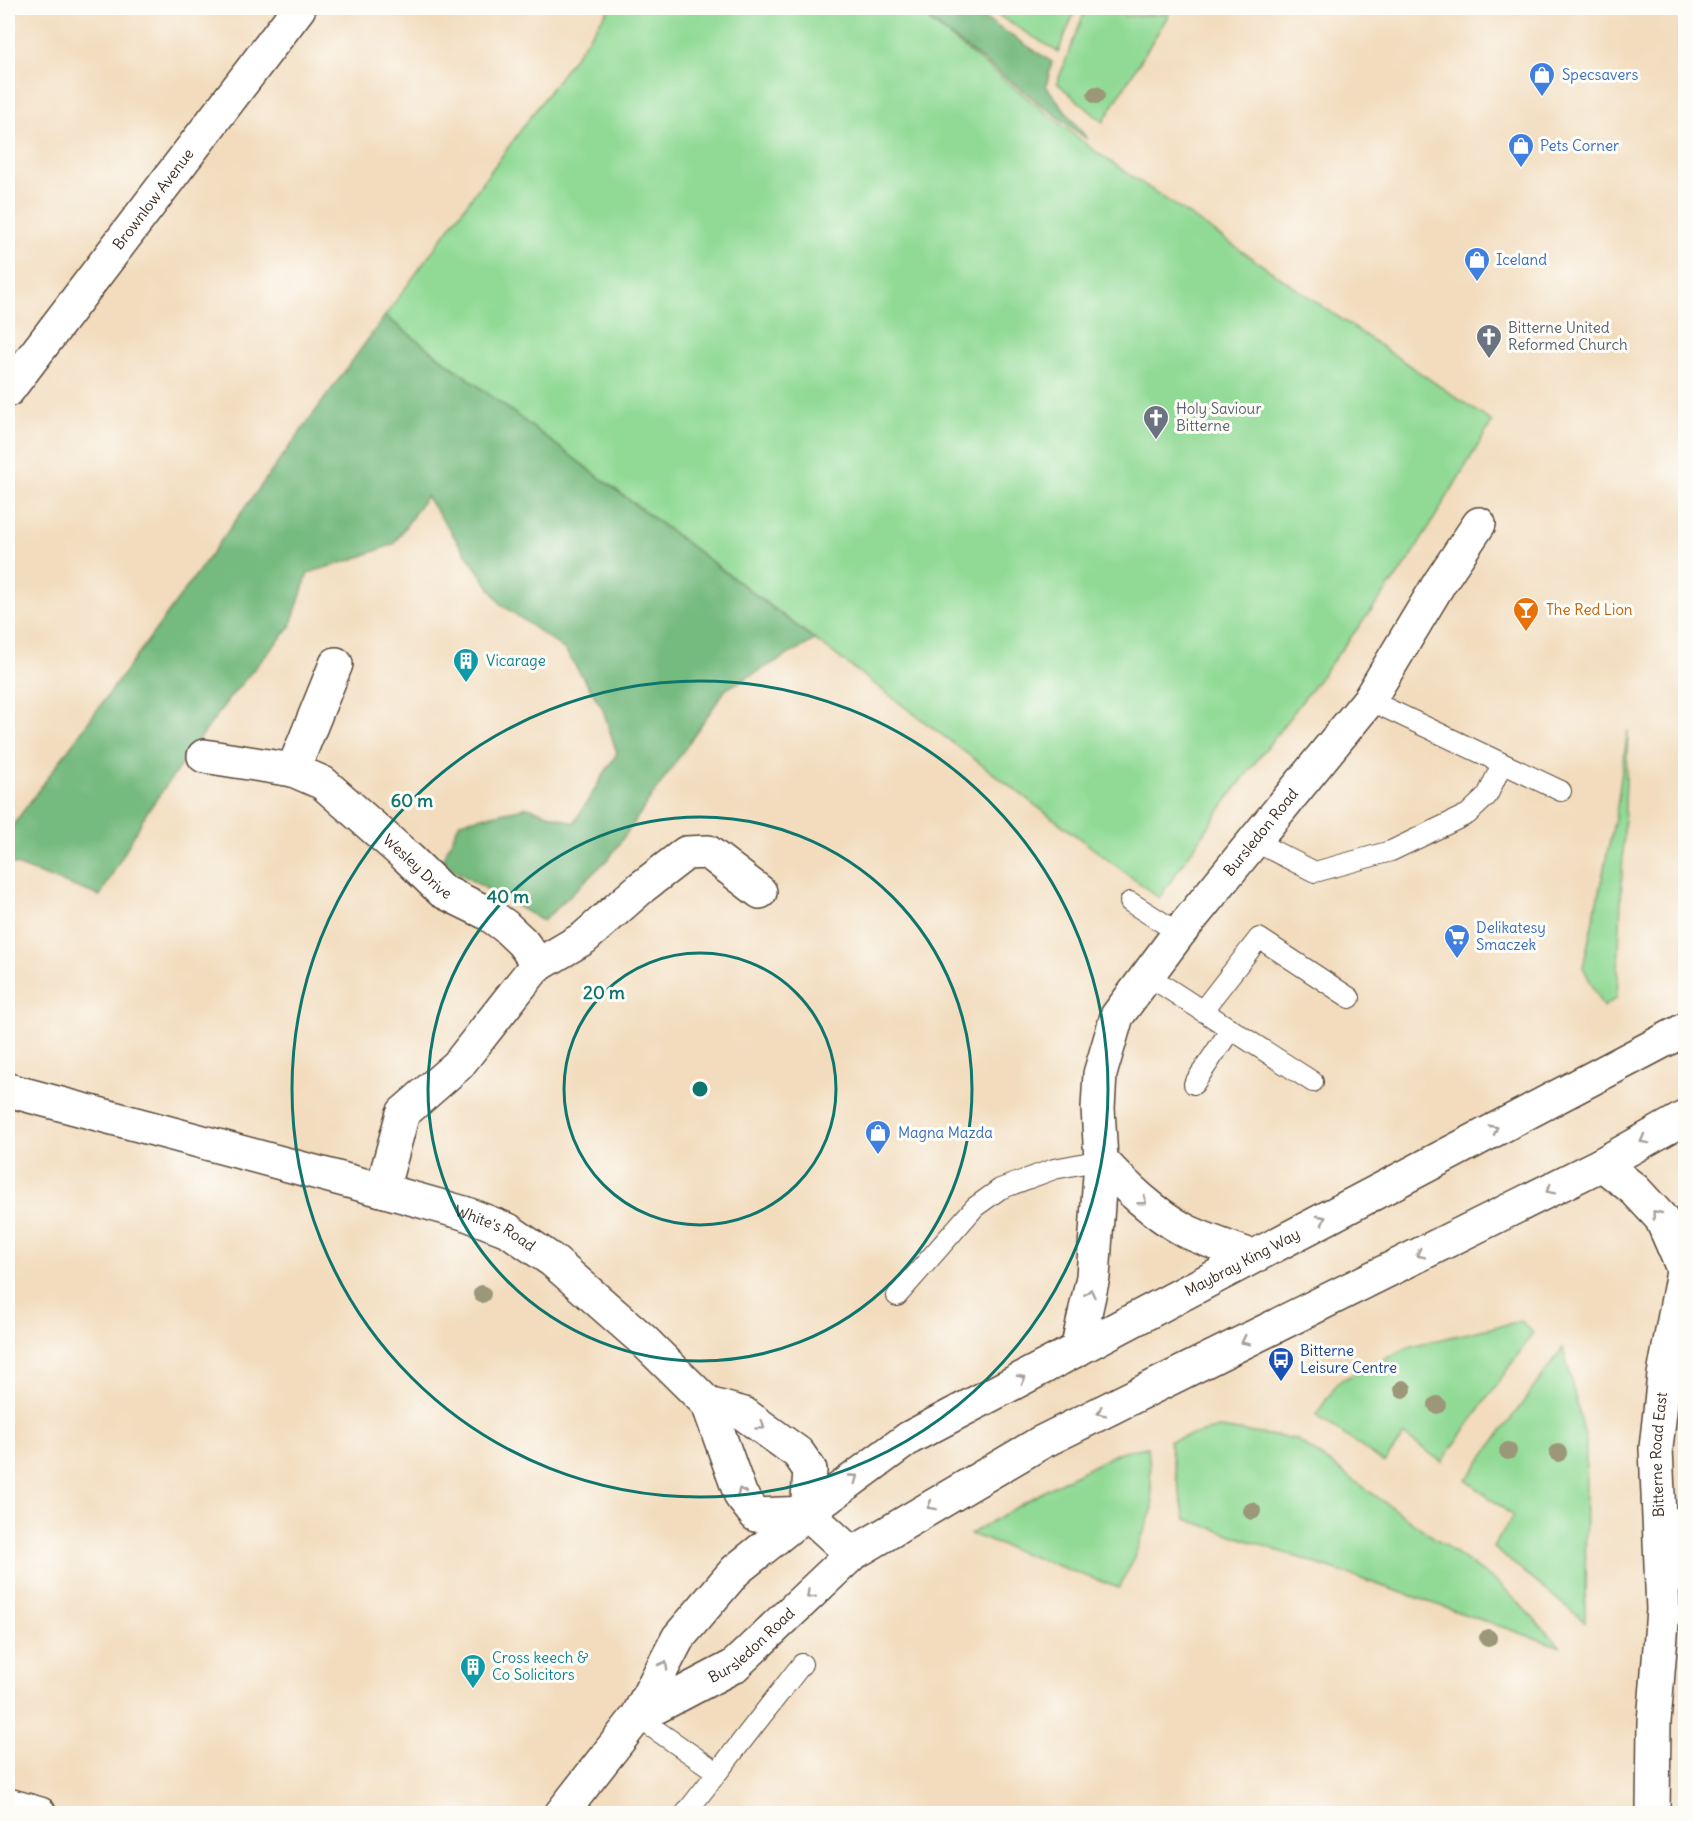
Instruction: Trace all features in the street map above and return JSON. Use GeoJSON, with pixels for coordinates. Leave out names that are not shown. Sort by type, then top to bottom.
{"type":"FeatureCollection","features":[{"type":"Feature","properties":{"kind":"street","name":"Brownlow Avenue"},"geometry":{"type":"LineString","coordinates":[[8,390],[299,8]]}},
{"type":"Feature","properties":{"kind":"street","name":"Bursledon Road"},"geometry":{"type":"LineString","coordinates":[[1077,1350],[1093,1277],[1101,1160],[1098,1108],[1100,1074],[1117,1016],[1179,933],[1369,700],[1440,582],[1479,524]]}},
{"type":"Feature","properties":{"kind":"street"},"geometry":{"type":"LineString","coordinates":[[293,770],[336,664]]}},
{"type":"Feature","properties":{"kind":"street","name":"Wesley Drive"},"geometry":{"type":"LineString","coordinates":[[204,756],[293,770],[323,783],[442,891],[488,913],[505,926],[522,942],[539,965]]}},
{"type":"Feature","properties":{"kind":"street"},"geometry":{"type":"LineString","coordinates":[[382,1190],[403,1113],[458,1065],[535,967],[584,938],[642,887],[686,853],[708,852],[760,892]]}},
{"type":"Feature","properties":{"kind":"street","name":"Maybray King Way"},"geometry":{"type":"LineString","coordinates":[[807,1513],[909,1438],[1686,1029]]}},
{"type":"Feature","properties":{"kind":"street","name":"White's Road"},"geometry":{"type":"LineString","coordinates":[[8,1090],[382,1190],[464,1213],[508,1230],[552,1261],[642,1340],[708,1404],[744,1414],[798,1453],[810,1470],[807,1513]]}},
{"type":"Feature","properties":{"kind":"street"},"geometry":{"type":"LineString","coordinates":[[708,1404],[741,1496],[756,1515],[807,1513],[852,1554],[1040,1443],[1602,1164],[1686,1117]]}},
{"type":"Feature","properties":{"kind":"street"},"geometry":{"type":"LineString","coordinates":[[1101,1160],[1124,1185],[1145,1203],[1186,1230],[1251,1256]]}},
{"type":"Feature","properties":{"kind":"street","name":"Bitterne Road East"},"geometry":{"type":"LineString","coordinates":[[1602,1164],[1635,1190],[1661,1218],[1684,1260],[1664,1375],[1656,1448],[1663,1610],[1654,1722],[1653,1814]]}},
{"type":"Feature","properties":{"kind":"street","name":"Bursledon Road"},"geometry":{"type":"LineString","coordinates":[[561,1814],[637,1717],[678,1638],[735,1570],[807,1513]]}},
{"type":"Feature","properties":{"kind":"street","name":"Bitterne Road East"},"geometry":{"type":"LineString","coordinates":[[1663,1610],[1686,1521]]}},
{"type":"Feature","properties":{"kind":"street","name":"Bursledon Road"},"geometry":{"type":"LineString","coordinates":[[637,1717],[734,1666],[852,1554]]}},
{"type":"Feature","properties":{"kind":"street"},"geometry":{"type":"LineString","coordinates":[[8,1805],[40,1814]]}},
{"type":"Feature","properties":{"kind":"lane"},"geometry":{"type":"LineString","coordinates":[[1369,700],[1561,791]]}},
{"type":"Feature","properties":{"kind":"lane"},"geometry":{"type":"LineString","coordinates":[[1254,841],[1315,872],[1391,851],[1468,814],[1487,796],[1502,764]]}},
{"type":"Feature","properties":{"kind":"lane"},"geometry":{"type":"LineString","coordinates":[[1130,902],[1179,933]]}},
{"type":"Feature","properties":{"kind":"lane"},"geometry":{"type":"LineString","coordinates":[[1202,1011],[1259,938],[1350,998]]}},
{"type":"Feature","properties":{"kind":"lane"},"geometry":{"type":"LineString","coordinates":[[1147,975],[1312,1082]]}},
{"type":"Feature","properties":{"kind":"lane"},"geometry":{"type":"LineString","coordinates":[[1194,1084],[1231,1029]]}},
{"type":"Feature","properties":{"kind":"lane"},"geometry":{"type":"LineString","coordinates":[[897,1296],[975,1207],[1000,1189],[1054,1169],[1101,1160]]}},
{"type":"Feature","properties":{"kind":"lane"},"geometry":{"type":"LineString","coordinates":[[685,1814],[802,1664]]}},
{"type":"Feature","properties":{"kind":"lane"},"geometry":{"type":"LineString","coordinates":[[637,1717],[717,1772]]}},
{"type":"Feature","properties":{"kind":"green space"},"geometry":{"type":"Polygon","coordinates":[[[610,8],[913,8],[1095,151],[1492,422],[1408,562],[1229,797],[1159,898],[385,316],[610,8]]]}},
{"type":"Feature","properties":{"kind":"green space"},"geometry":{"type":"Polygon","coordinates":[[[914,8],[969,8],[1052,62],[1046,86],[1088,140],[914,8]]]}},
{"type":"Feature","properties":{"kind":"green space"},"geometry":{"type":"Polygon","coordinates":[[[986,8],[1076,8],[1058,52],[986,8]]]}},
{"type":"Feature","properties":{"kind":"green space"},"geometry":{"type":"Polygon","coordinates":[[[1086,8],[1124,8],[1124,16],[1169,14],[1103,122],[1057,83],[1086,8]]]}},
{"type":"Feature","properties":{"kind":"green space"},"geometry":{"type":"Polygon","coordinates":[[[385,316],[815,640],[726,689],[610,857],[543,921],[441,863],[460,822],[528,807],[574,823],[617,753],[602,707],[565,650],[501,604],[426,496],[394,544],[308,573],[290,627],[230,697],[147,812],[100,896],[8,862],[8,832],[385,316]]]}},
{"type":"Feature","properties":{"kind":"green space"},"geometry":{"type":"Polygon","coordinates":[[[1628,730],[1617,998],[1603,1007],[1583,967],[1616,813],[1628,730]]]}},
{"type":"Feature","properties":{"kind":"green space"},"geometry":{"type":"Polygon","coordinates":[[[1521,1321],[1533,1333],[1442,1462],[1404,1435],[1384,1463],[1316,1415],[1338,1382],[1411,1346],[1521,1321]]]}},
{"type":"Feature","properties":{"kind":"green space"},"geometry":{"type":"Polygon","coordinates":[[[1563,1348],[1586,1441],[1585,1622],[1493,1547],[1513,1516],[1466,1480],[1563,1348]]]}},
{"type":"Feature","properties":{"kind":"green space"},"geometry":{"type":"Polygon","coordinates":[[[1219,1428],[1296,1439],[1503,1587],[1561,1647],[1185,1519],[1169,1441],[1219,1428]]]}},
{"type":"Feature","properties":{"kind":"green space"},"geometry":{"type":"Polygon","coordinates":[[[1148,1447],[1153,1508],[1133,1560],[1119,1588],[970,1534],[1048,1489],[1120,1452],[1148,1447]]]}},
{"type":"Feature","properties":{"kind":"place","name":"Specsavers"},"geometry":{"type":"Point","coordinates":[1542,98]}},
{"type":"Feature","properties":{"kind":"place","name":"Pets Corner"},"geometry":{"type":"Point","coordinates":[1521,169]}},
{"type":"Feature","properties":{"kind":"place","name":"Iceland"},"geometry":{"type":"Point","coordinates":[1477,283]}},
{"type":"Feature","properties":{"kind":"place","name":"Bitterne United Reformed Church"},"geometry":{"type":"Point","coordinates":[1489,360]}},
{"type":"Feature","properties":{"kind":"place","name":"Holy Saviour Bitterne"},"geometry":{"type":"Point","coordinates":[1156,441]}},
{"type":"Feature","properties":{"kind":"place","name":"The Red Lion"},"geometry":{"type":"Point","coordinates":[1526,633]}},
{"type":"Feature","properties":{"kind":"place","name":"Vicarage"},"geometry":{"type":"Point","coordinates":[466,684]}},
{"type":"Feature","properties":{"kind":"place","name":"Delikatesy Smaczek"},"geometry":{"type":"Point","coordinates":[1457,960]}},
{"type":"Feature","properties":{"kind":"place","name":"Magna Mazda"},"geometry":{"type":"Point","coordinates":[878,1156]}},
{"type":"Feature","properties":{"kind":"place","name":"Bitterne Leisure Centre"},"geometry":{"type":"Point","coordinates":[1281,1383]}},
{"type":"Feature","properties":{"kind":"place","name":"Cross keech & Co Solicitors"},"geometry":{"type":"Point","coordinates":[473,1690]}}]}
